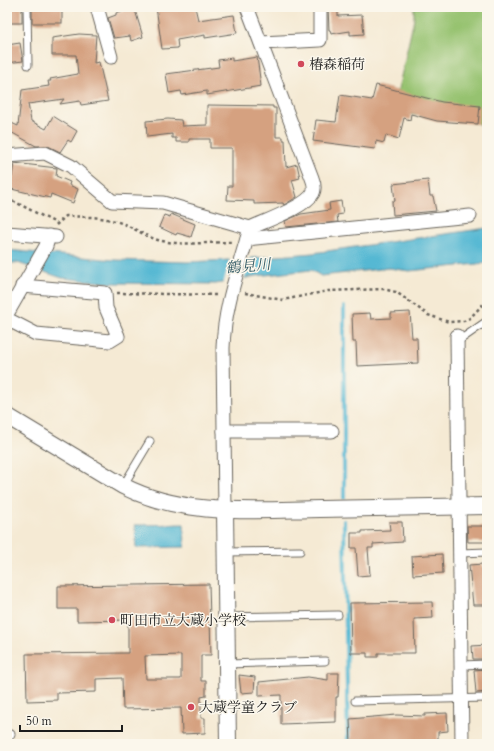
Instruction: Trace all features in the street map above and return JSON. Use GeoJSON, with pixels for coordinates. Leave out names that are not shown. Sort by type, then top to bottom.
{"type":"FeatureCollection","features":[{"type":"Feature","properties":{"kind":"street"},"geometry":{"type":"LineString","coordinates":[[97,7],[111,57]]}},
{"type":"Feature","properties":{"kind":"street"},"geometry":{"type":"LineString","coordinates":[[228,744],[224,326],[231,292],[248,237],[301,204],[312,195],[314,190],[312,178],[247,7]]}},
{"type":"Feature","properties":{"kind":"street"},"geometry":{"type":"LineString","coordinates":[[260,43],[320,40],[320,7]]}},
{"type":"Feature","properties":{"kind":"street"},"geometry":{"type":"LineString","coordinates":[[7,156],[45,153],[70,166],[112,201],[163,203],[248,237],[470,216]]}},
{"type":"Feature","properties":{"kind":"street"},"geometry":{"type":"LineString","coordinates":[[7,233],[51,238],[7,314]]}},
{"type":"Feature","properties":{"kind":"street"},"geometry":{"type":"LineString","coordinates":[[7,319],[36,334],[110,341],[118,336],[106,308],[105,293],[24,284]]}},
{"type":"Feature","properties":{"kind":"street"},"geometry":{"type":"LineString","coordinates":[[457,339],[462,744]]}},
{"type":"Feature","properties":{"kind":"street"},"geometry":{"type":"LineString","coordinates":[[7,416],[123,486],[139,494],[160,501],[225,510],[487,506]]}},
{"type":"Feature","properties":{"kind":"street"},"geometry":{"type":"LineString","coordinates":[[224,431],[332,431]]}},
{"type":"Feature","properties":{"kind":"lane"},"geometry":{"type":"LineString","coordinates":[[27,7],[28,65]]}},
{"type":"Feature","properties":{"kind":"lane"},"geometry":{"type":"LineString","coordinates":[[457,339],[487,322]]}},
{"type":"Feature","properties":{"kind":"lane"},"geometry":{"type":"LineString","coordinates":[[123,486],[150,441]]}},
{"type":"Feature","properties":{"kind":"lane"},"geometry":{"type":"LineString","coordinates":[[226,552],[300,551]]}},
{"type":"Feature","properties":{"kind":"lane"},"geometry":{"type":"LineString","coordinates":[[460,553],[487,552]]}},
{"type":"Feature","properties":{"kind":"lane"},"geometry":{"type":"LineString","coordinates":[[226,617],[338,615]]}},
{"type":"Feature","properties":{"kind":"lane"},"geometry":{"type":"LineString","coordinates":[[227,664],[325,662]]}},
{"type":"Feature","properties":{"kind":"lane"},"geometry":{"type":"LineString","coordinates":[[461,665],[487,664]]}},
{"type":"Feature","properties":{"kind":"lane"},"geometry":{"type":"LineString","coordinates":[[355,701],[487,698]]}},
{"type":"Feature","properties":{"kind":"lane"},"geometry":{"type":"LineString","coordinates":[[7,741],[11,734]]}},
{"type":"Feature","properties":{"kind":"path"},"geometry":{"type":"LineString","coordinates":[[7,200],[16,202],[57,223],[66,216],[106,218],[122,223],[154,239],[175,243],[238,242],[248,237]]}},
{"type":"Feature","properties":{"kind":"path"},"geometry":{"type":"LineString","coordinates":[[119,294],[231,292],[255,294],[283,300],[328,291],[383,289],[396,292],[428,314],[449,322],[464,321],[470,318],[487,300]]}},
{"type":"Feature","properties":{"kind":"green space"},"geometry":{"type":"Polygon","coordinates":[[[414,7],[487,7],[487,125],[393,112],[414,19],[414,7]]]}},
{"type":"Feature","properties":{"kind":"water","name":"鶴見川"},"geometry":{"type":"Polygon","coordinates":[[[487,228],[487,263],[409,271],[389,268],[321,276],[311,270],[256,276],[216,284],[110,283],[62,278],[18,263],[7,263],[7,250],[114,260],[187,262],[230,260],[313,253],[487,228]]]}},
{"type":"Feature","properties":{"kind":"water"},"geometry":{"type":"Polygon","coordinates":[[[184,524],[185,547],[136,548],[135,525],[184,524]]]}},
{"type":"Feature","properties":{"kind":"pier"},"geometry":{"type":"Polygon","coordinates":[[[251,256],[244,280],[223,285],[230,258],[251,256]]]}},
{"type":"Feature","properties":{"kind":"building"},"geometry":{"type":"Polygon","coordinates":[[[7,7],[22,7],[22,23],[7,23],[7,7]]]}},
{"type":"Feature","properties":{"kind":"building"},"geometry":{"type":"Polygon","coordinates":[[[32,7],[62,7],[62,23],[32,23],[32,7]]]}},
{"type":"Feature","properties":{"kind":"building"},"geometry":{"type":"Polygon","coordinates":[[[156,7],[195,7],[198,20],[234,15],[237,33],[205,38],[205,35],[177,40],[178,48],[162,49],[156,7]]]}},
{"type":"Feature","properties":{"kind":"building"},"geometry":{"type":"Polygon","coordinates":[[[328,7],[338,7],[338,16],[362,15],[364,34],[350,35],[350,31],[331,34],[329,30],[328,7]]]}},
{"type":"Feature","properties":{"kind":"building"},"geometry":{"type":"Polygon","coordinates":[[[130,8],[131,11],[135,10],[143,37],[131,41],[130,36],[114,38],[108,18],[116,15],[116,13],[130,8]]]}},
{"type":"Feature","properties":{"kind":"building"},"geometry":{"type":"Polygon","coordinates":[[[79,34],[96,35],[94,63],[99,62],[108,101],[81,105],[80,101],[60,104],[64,99],[28,104],[31,121],[46,129],[53,116],[77,131],[71,142],[68,140],[60,152],[48,146],[36,146],[7,130],[7,121],[18,126],[22,90],[49,86],[48,81],[51,81],[50,79],[78,74],[76,55],[52,55],[52,38],[79,34]]]}},
{"type":"Feature","properties":{"kind":"building"},"geometry":{"type":"Polygon","coordinates":[[[20,43],[23,61],[7,63],[7,45],[20,43]]]}},
{"type":"Feature","properties":{"kind":"building"},"geometry":{"type":"Polygon","coordinates":[[[257,57],[261,86],[207,95],[207,91],[182,95],[181,91],[169,93],[166,74],[219,67],[218,60],[232,58],[232,61],[257,57]]]}},
{"type":"Feature","properties":{"kind":"building"},"geometry":{"type":"Polygon","coordinates":[[[376,85],[442,102],[480,106],[478,124],[437,121],[411,114],[410,120],[404,118],[399,139],[386,135],[384,143],[376,141],[375,149],[313,141],[316,120],[336,122],[340,95],[372,100],[376,85]]]}},
{"type":"Feature","properties":{"kind":"building"},"geometry":{"type":"Polygon","coordinates":[[[207,105],[273,106],[273,108],[276,108],[276,137],[283,137],[283,140],[285,140],[286,167],[297,164],[300,178],[292,180],[297,197],[284,205],[283,203],[254,204],[254,201],[227,200],[228,186],[232,186],[232,148],[210,148],[210,139],[189,139],[189,142],[176,142],[176,138],[172,138],[172,134],[147,137],[146,121],[168,119],[181,120],[182,126],[207,125],[207,105]]]}},
{"type":"Feature","properties":{"kind":"building"},"geometry":{"type":"Polygon","coordinates":[[[14,163],[57,168],[56,176],[70,182],[69,185],[78,189],[73,203],[51,194],[50,198],[7,188],[7,176],[12,177],[14,163]]]}},
{"type":"Feature","properties":{"kind":"building"},"geometry":{"type":"Polygon","coordinates":[[[428,180],[430,196],[433,196],[436,211],[393,215],[392,201],[395,201],[393,184],[428,180]]]}},
{"type":"Feature","properties":{"kind":"building"},"geometry":{"type":"Polygon","coordinates":[[[341,201],[343,214],[337,215],[338,222],[286,227],[285,221],[301,214],[330,210],[329,203],[341,201]]]}},
{"type":"Feature","properties":{"kind":"building"},"geometry":{"type":"Polygon","coordinates":[[[171,214],[195,224],[191,237],[177,233],[176,235],[159,227],[164,215],[170,217],[171,214]]]}},
{"type":"Feature","properties":{"kind":"building"},"geometry":{"type":"Polygon","coordinates":[[[410,312],[412,338],[417,338],[418,363],[357,366],[356,342],[353,342],[352,314],[370,313],[371,319],[391,318],[391,313],[410,312]]]}},
{"type":"Feature","properties":{"kind":"building"},"geometry":{"type":"Polygon","coordinates":[[[389,522],[402,522],[403,542],[373,544],[373,548],[368,548],[370,575],[358,576],[356,548],[351,548],[351,533],[390,530],[389,522]]]}},
{"type":"Feature","properties":{"kind":"building"},"geometry":{"type":"Polygon","coordinates":[[[467,526],[487,526],[487,542],[468,542],[467,526]]]}},
{"type":"Feature","properties":{"kind":"building"},"geometry":{"type":"Polygon","coordinates":[[[442,554],[443,573],[413,575],[412,556],[442,554]]]}},
{"type":"Feature","properties":{"kind":"building"},"geometry":{"type":"Polygon","coordinates":[[[483,564],[483,567],[487,567],[487,605],[473,605],[469,565],[483,564]]]}},
{"type":"Feature","properties":{"kind":"building"},"geometry":{"type":"Polygon","coordinates":[[[209,584],[211,655],[201,655],[201,681],[206,681],[206,696],[201,697],[201,718],[205,718],[205,733],[182,734],[181,708],[123,709],[122,678],[96,679],[96,692],[57,693],[57,700],[27,701],[26,654],[128,653],[128,620],[77,621],[77,609],[58,609],[58,586],[209,584]],[[181,655],[145,656],[146,679],[181,679],[181,655]]]}},
{"type":"Feature","properties":{"kind":"building"},"geometry":{"type":"Polygon","coordinates":[[[432,602],[433,618],[414,619],[415,653],[378,653],[378,657],[367,657],[367,653],[351,653],[350,603],[432,602]]]}},
{"type":"Feature","properties":{"kind":"building"},"geometry":{"type":"Polygon","coordinates":[[[487,645],[487,659],[473,659],[472,646],[487,645]]]}},
{"type":"Feature","properties":{"kind":"building"},"geometry":{"type":"Polygon","coordinates":[[[487,669],[487,692],[476,693],[474,670],[487,669]]]}},
{"type":"Feature","properties":{"kind":"building"},"geometry":{"type":"Polygon","coordinates":[[[328,673],[339,673],[338,697],[336,697],[336,722],[281,724],[281,695],[259,696],[259,682],[308,677],[328,680],[328,673]]]}},
{"type":"Feature","properties":{"kind":"building"},"geometry":{"type":"Polygon","coordinates":[[[239,675],[255,677],[254,692],[241,693],[239,675]]]}},
{"type":"Feature","properties":{"kind":"building"},"geometry":{"type":"Polygon","coordinates":[[[447,713],[448,731],[438,732],[438,744],[351,744],[350,719],[396,715],[425,716],[425,714],[447,713]]]}},
{"type":"Feature","properties":{"kind":"waterway"},"geometry":{"type":"LineString","coordinates":[[344,307],[344,498]]}},
{"type":"Feature","properties":{"kind":"waterway"},"geometry":{"type":"LineString","coordinates":[[344,521],[348,744]]}},
{"type":"Feature","properties":{"kind":"place","name":"椿森稲荷"},"geometry":{"type":"Point","coordinates":[301,64]}},
{"type":"Feature","properties":{"kind":"place","name":"町田市立大蔵小学校"},"geometry":{"type":"Point","coordinates":[112,620]}},
{"type":"Feature","properties":{"kind":"place","name":"大蔵学童クラブ"},"geometry":{"type":"Point","coordinates":[191,707]}}]}
